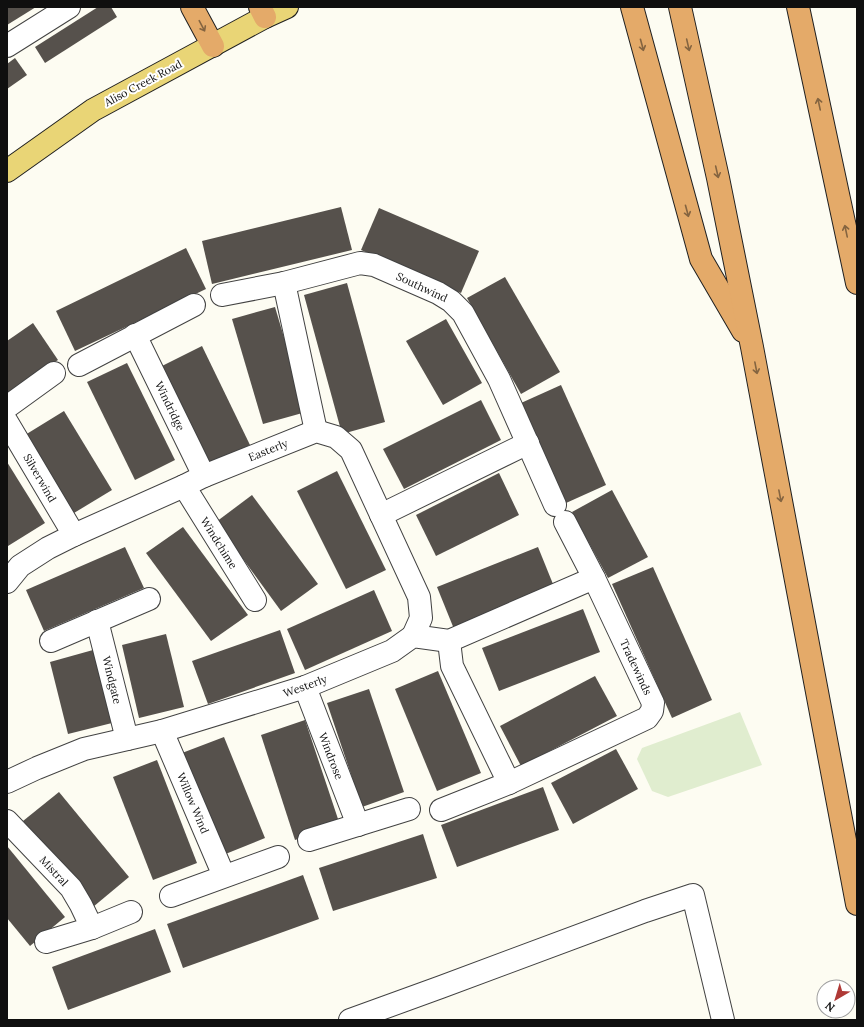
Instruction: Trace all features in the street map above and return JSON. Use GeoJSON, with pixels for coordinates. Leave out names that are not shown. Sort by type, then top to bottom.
{"type":"FeatureCollection","features":[{"type":"Feature","properties":{"kind":"highway"},"geometry":{"type":"LineString","coordinates":[[192,7],[213,46]]}},
{"type":"Feature","properties":{"kind":"highway"},"geometry":{"type":"LineString","coordinates":[[632,7],[701,259],[752,347]]}},
{"type":"Feature","properties":{"kind":"highway"},"geometry":{"type":"LineString","coordinates":[[680,7],[718,178],[752,347],[857,904]]}},
{"type":"Feature","properties":{"kind":"highway"},"geometry":{"type":"LineString","coordinates":[[798,7],[857,283]]}},
{"type":"Feature","properties":{"kind":"main road","name":"Aliso Creek Road"},"geometry":{"type":"LineString","coordinates":[[7,171],[93,110],[213,46],[262,12],[287,7]]}},
{"type":"Feature","properties":{"kind":"street"},"geometry":{"type":"LineString","coordinates":[[7,46],[69,7]]}},
{"type":"Feature","properties":{"kind":"street","name":"Southwind"},"geometry":{"type":"LineString","coordinates":[[222,295],[284,283],[360,263],[374,265],[438,293],[451,301],[463,313],[491,365],[560,514]]}},
{"type":"Feature","properties":{"kind":"street"},"geometry":{"type":"LineString","coordinates":[[284,283],[316,431],[336,437],[351,450],[419,596],[421,618],[413,636],[449,641],[594,578]]}},
{"type":"Feature","properties":{"kind":"street"},"geometry":{"type":"LineString","coordinates":[[79,365],[194,305]]}},
{"type":"Feature","properties":{"kind":"street","name":"Windridge"},"geometry":{"type":"LineString","coordinates":[[135,335],[204,476]]}},
{"type":"Feature","properties":{"kind":"street"},"geometry":{"type":"LineString","coordinates":[[7,407],[54,374]]}},
{"type":"Feature","properties":{"kind":"street","name":"Silverwind"},"geometry":{"type":"LineString","coordinates":[[7,422],[74,535]]}},
{"type":"Feature","properties":{"kind":"street","name":"Easterly"},"geometry":{"type":"LineString","coordinates":[[7,582],[20,566],[48,548],[74,535],[204,476],[316,431]]}},
{"type":"Feature","properties":{"kind":"street"},"geometry":{"type":"LineString","coordinates":[[381,515],[528,443]]}},
{"type":"Feature","properties":{"kind":"street","name":"Windchime"},"geometry":{"type":"LineString","coordinates":[[184,486],[255,600]]}},
{"type":"Feature","properties":{"kind":"street","name":"Tradewinds"},"geometry":{"type":"LineString","coordinates":[[441,810],[509,783],[647,718],[652,711],[653,703],[594,578],[560,514]]}},
{"type":"Feature","properties":{"kind":"street"},"geometry":{"type":"LineString","coordinates":[[51,641],[149,599]]}},
{"type":"Feature","properties":{"kind":"street","name":"Windgate"},"geometry":{"type":"LineString","coordinates":[[97,621],[126,739]]}},
{"type":"Feature","properties":{"kind":"street","name":"Westerly"},"geometry":{"type":"LineString","coordinates":[[7,782],[36,768],[84,749],[162,731],[305,688],[392,651],[413,636]]}},
{"type":"Feature","properties":{"kind":"street"},"geometry":{"type":"LineString","coordinates":[[449,641],[452,666],[509,783]]}},
{"type":"Feature","properties":{"kind":"street","name":"Windrose"},"geometry":{"type":"LineString","coordinates":[[305,688],[358,825]]}},
{"type":"Feature","properties":{"kind":"street","name":"Willow Wind"},"geometry":{"type":"LineString","coordinates":[[162,731],[224,876]]}},
{"type":"Feature","properties":{"kind":"street"},"geometry":{"type":"LineString","coordinates":[[309,840],[409,809]]}},
{"type":"Feature","properties":{"kind":"street","name":"Mistral"},"geometry":{"type":"LineString","coordinates":[[7,821],[70,888],[81,905],[92,928]]}},
{"type":"Feature","properties":{"kind":"street"},"geometry":{"type":"LineString","coordinates":[[171,896],[278,857]]}},
{"type":"Feature","properties":{"kind":"street"},"geometry":{"type":"LineString","coordinates":[[350,1020],[645,911],[693,895],[723,1020]]}},
{"type":"Feature","properties":{"kind":"street"},"geometry":{"type":"LineString","coordinates":[[46,942],[92,928],[131,912]]}},
{"type":"Feature","properties":{"kind":"green space"},"geometry":{"type":"Polygon","coordinates":[[[740,712],[762,765],[668,797],[652,791],[637,759],[642,748],[740,712]]]}},
{"type":"Feature","properties":{"kind":"building"},"geometry":{"type":"Polygon","coordinates":[[[7,7],[36,7],[7,25],[7,7]]]}},
{"type":"Feature","properties":{"kind":"building"},"geometry":{"type":"Polygon","coordinates":[[[98,7],[111,7],[117,17],[45,63],[35,47],[98,7]]]}},
{"type":"Feature","properties":{"kind":"building"},"geometry":{"type":"Polygon","coordinates":[[[15,58],[27,75],[7,89],[7,64],[15,58]]]}},
{"type":"Feature","properties":{"kind":"building"},"geometry":{"type":"Polygon","coordinates":[[[341,207],[352,250],[212,284],[202,241],[341,207]]]}},
{"type":"Feature","properties":{"kind":"building"},"geometry":{"type":"Polygon","coordinates":[[[379,208],[479,251],[461,293],[361,250],[379,208]]]}},
{"type":"Feature","properties":{"kind":"building"},"geometry":{"type":"Polygon","coordinates":[[[186,248],[206,289],[75,351],[56,311],[186,248]]]}},
{"type":"Feature","properties":{"kind":"building"},"geometry":{"type":"Polygon","coordinates":[[[505,277],[560,372],[521,394],[467,298],[505,277]]]}},
{"type":"Feature","properties":{"kind":"building"},"geometry":{"type":"Polygon","coordinates":[[[347,283],[385,422],[342,434],[304,295],[347,283]]]}},
{"type":"Feature","properties":{"kind":"building"},"geometry":{"type":"Polygon","coordinates":[[[275,307],[306,412],[263,424],[232,319],[275,307]]]}},
{"type":"Feature","properties":{"kind":"building"},"geometry":{"type":"Polygon","coordinates":[[[446,319],[482,383],[443,405],[406,341],[446,319]]]}},
{"type":"Feature","properties":{"kind":"building"},"geometry":{"type":"Polygon","coordinates":[[[33,323],[58,360],[7,393],[7,341],[33,323]]]}},
{"type":"Feature","properties":{"kind":"building"},"geometry":{"type":"Polygon","coordinates":[[[202,346],[250,445],[209,464],[162,366],[202,346]]]}},
{"type":"Feature","properties":{"kind":"building"},"geometry":{"type":"Polygon","coordinates":[[[127,363],[175,460],[135,480],[87,382],[127,363]]]}},
{"type":"Feature","properties":{"kind":"building"},"geometry":{"type":"Polygon","coordinates":[[[561,385],[606,485],[566,503],[521,403],[561,385]]]}},
{"type":"Feature","properties":{"kind":"building"},"geometry":{"type":"Polygon","coordinates":[[[481,400],[501,440],[404,489],[383,449],[481,400]]]}},
{"type":"Feature","properties":{"kind":"building"},"geometry":{"type":"Polygon","coordinates":[[[64,411],[112,490],[74,513],[25,435],[64,411]]]}},
{"type":"Feature","properties":{"kind":"building"},"geometry":{"type":"Polygon","coordinates":[[[7,462],[45,523],[8,546],[7,545],[7,462]]]}},
{"type":"Feature","properties":{"kind":"building"},"geometry":{"type":"Polygon","coordinates":[[[337,471],[386,570],[346,589],[297,491],[337,471]]]}},
{"type":"Feature","properties":{"kind":"building"},"geometry":{"type":"Polygon","coordinates":[[[499,473],[519,515],[436,556],[416,515],[499,473]]]}},
{"type":"Feature","properties":{"kind":"building"},"geometry":{"type":"Polygon","coordinates":[[[612,490],[648,557],[608,578],[572,512],[612,490]]]}},
{"type":"Feature","properties":{"kind":"building"},"geometry":{"type":"Polygon","coordinates":[[[252,495],[318,584],[281,611],[216,522],[252,495]]]}},
{"type":"Feature","properties":{"kind":"building"},"geometry":{"type":"Polygon","coordinates":[[[183,527],[248,615],[211,641],[146,553],[183,527]]]}},
{"type":"Feature","properties":{"kind":"building"},"geometry":{"type":"Polygon","coordinates":[[[125,547],[144,588],[44,631],[26,590],[125,547]]]}},
{"type":"Feature","properties":{"kind":"building"},"geometry":{"type":"Polygon","coordinates":[[[538,547],[555,589],[454,629],[437,587],[538,547]]]}},
{"type":"Feature","properties":{"kind":"building"},"geometry":{"type":"Polygon","coordinates":[[[653,567],[712,700],[672,718],[612,584],[653,567]]]}},
{"type":"Feature","properties":{"kind":"building"},"geometry":{"type":"Polygon","coordinates":[[[374,590],[392,631],[305,670],[287,629],[374,590]]]}},
{"type":"Feature","properties":{"kind":"building"},"geometry":{"type":"Polygon","coordinates":[[[583,609],[600,652],[499,691],[482,648],[583,609]]]}},
{"type":"Feature","properties":{"kind":"building"},"geometry":{"type":"Polygon","coordinates":[[[280,630],[295,673],[208,704],[192,661],[280,630]]]}},
{"type":"Feature","properties":{"kind":"building"},"geometry":{"type":"Polygon","coordinates":[[[166,634],[184,707],[139,718],[122,645],[166,634]]]}},
{"type":"Feature","properties":{"kind":"building"},"geometry":{"type":"Polygon","coordinates":[[[93,650],[112,723],[68,734],[50,662],[93,650]]]}},
{"type":"Feature","properties":{"kind":"building"},"geometry":{"type":"Polygon","coordinates":[[[438,671],[481,773],[437,791],[395,689],[438,671]]]}},
{"type":"Feature","properties":{"kind":"building"},"geometry":{"type":"Polygon","coordinates":[[[595,676],[617,716],[521,766],[500,726],[595,676]]]}},
{"type":"Feature","properties":{"kind":"building"},"geometry":{"type":"Polygon","coordinates":[[[369,689],[404,792],[362,807],[327,703],[369,689]]]}},
{"type":"Feature","properties":{"kind":"building"},"geometry":{"type":"Polygon","coordinates":[[[305,720],[340,825],[295,840],[261,735],[305,720]]]}},
{"type":"Feature","properties":{"kind":"building"},"geometry":{"type":"Polygon","coordinates":[[[224,737],[265,838],[223,855],[182,753],[224,737]]]}},
{"type":"Feature","properties":{"kind":"building"},"geometry":{"type":"Polygon","coordinates":[[[616,749],[638,789],[573,824],[551,783],[616,749]]]}},
{"type":"Feature","properties":{"kind":"building"},"geometry":{"type":"Polygon","coordinates":[[[157,760],[197,863],[153,880],[113,777],[157,760]]]}},
{"type":"Feature","properties":{"kind":"building"},"geometry":{"type":"Polygon","coordinates":[[[543,787],[559,830],[457,867],[441,825],[543,787]]]}},
{"type":"Feature","properties":{"kind":"building"},"geometry":{"type":"Polygon","coordinates":[[[59,792],[129,877],[93,907],[23,821],[59,792]]]}},
{"type":"Feature","properties":{"kind":"building"},"geometry":{"type":"Polygon","coordinates":[[[423,834],[437,878],[333,911],[319,868],[423,834]]]}},
{"type":"Feature","properties":{"kind":"building"},"geometry":{"type":"Polygon","coordinates":[[[7,846],[65,917],[30,946],[7,918],[7,846]]]}},
{"type":"Feature","properties":{"kind":"building"},"geometry":{"type":"Polygon","coordinates":[[[303,875],[319,919],[183,968],[167,924],[303,875]]]}},
{"type":"Feature","properties":{"kind":"building"},"geometry":{"type":"Polygon","coordinates":[[[155,929],[171,972],[68,1010],[52,967],[155,929]]]}}]}
